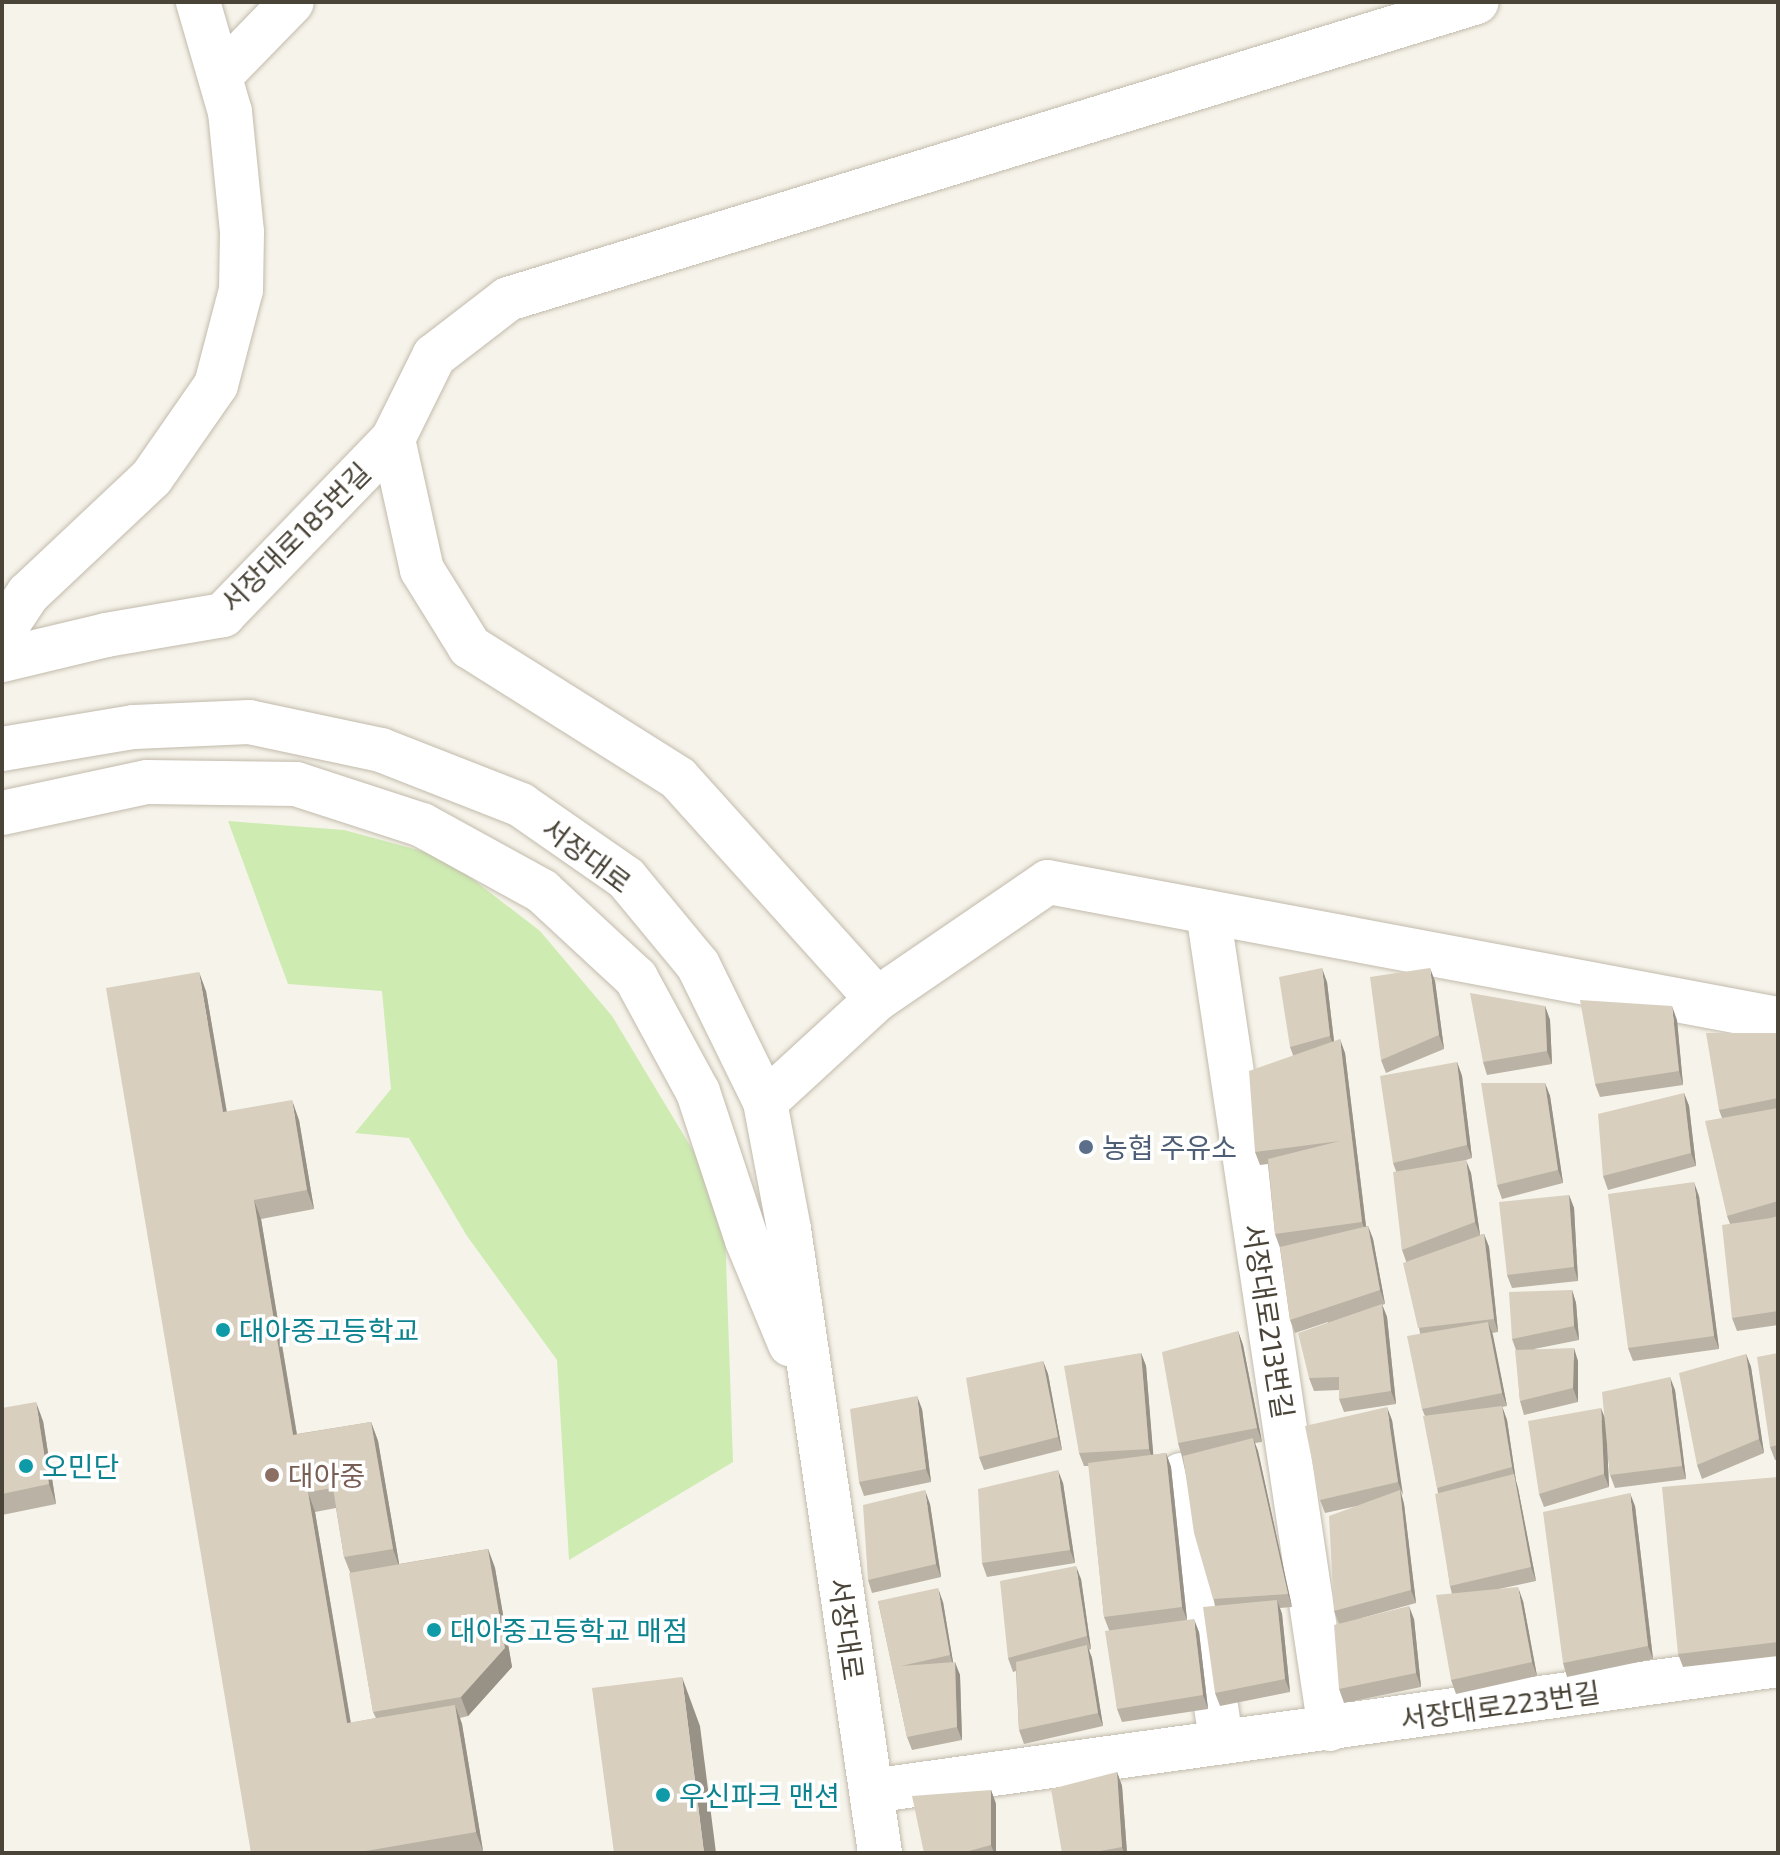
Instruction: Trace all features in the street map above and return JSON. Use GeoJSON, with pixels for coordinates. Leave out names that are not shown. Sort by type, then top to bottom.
{"type":"FeatureCollection","features":[{"type":"Feature","properties":{"kind":"street"},"geometry":{"type":"LineString","coordinates":[[2,633],[28,594],[152,477],[216,385],[241,290],[237,187],[220,76],[198,2]]}},
{"type":"Feature","properties":{"kind":"street"},"geometry":{"type":"LineString","coordinates":[[220,76],[292,2]]}},
{"type":"Feature","properties":{"kind":"street","name":"서장대로185번길"},"geometry":{"type":"LineString","coordinates":[[2,660],[106,635],[223,615],[393,439],[434,356],[508,299],[1477,2]]}},
{"type":"Feature","properties":{"kind":"street"},"geometry":{"type":"LineString","coordinates":[[393,439],[422,570],[470,647],[678,778],[877,999]]}},
{"type":"Feature","properties":{"kind":"street","name":"서장대로"},"geometry":{"type":"LineString","coordinates":[[2,749],[134,727],[249,722],[381,750],[521,805],[626,878],[689,954],[765,1102],[815,1406],[880,1853]]}},
{"type":"Feature","properties":{"kind":"street","name":"서장대로"},"geometry":{"type":"LineString","coordinates":[[2,813],[147,782],[296,784],[422,825],[542,891],[636,978],[698,1092],[747,1240],[815,1406]]}},
{"type":"Feature","properties":{"kind":"street"},"geometry":{"type":"LineString","coordinates":[[765,1102],[877,999],[1048,882],[1778,1019]]}},
{"type":"Feature","properties":{"kind":"street","name":"서장대로213번길"},"geometry":{"type":"LineString","coordinates":[[1208,912],[1330,1729]]}},
{"type":"Feature","properties":{"kind":"street"},"geometry":{"type":"LineString","coordinates":[[1181,1475],[1221,1739]]}},
{"type":"Feature","properties":{"kind":"street","name":"서장대로223번길"},"geometry":{"type":"LineString","coordinates":[[871,1791],[1221,1739],[1330,1729],[1778,1665]]}},
{"type":"Feature","properties":{"kind":"green space"},"geometry":{"type":"Polygon","coordinates":[[[228,821],[344,830],[444,857],[540,931],[612,1016],[724,1202],[733,1462],[569,1560],[557,1360],[467,1236],[409,1138],[355,1133],[391,1089],[382,991],[288,984],[228,821]]]}},
{"type":"Feature","properties":{"kind":"building"},"geometry":{"type":"Polygon","coordinates":[[[1322,968],[1330,1036],[1290,1047],[1279,977],[1322,968]]]}},
{"type":"Feature","properties":{"kind":"building"},"geometry":{"type":"Polygon","coordinates":[[[1430,968],[1439,1035],[1381,1060],[1370,977],[1430,968]]]}},
{"type":"Feature","properties":{"kind":"building","name":"대아중고등학교"},"geometry":{"type":"Polygon","coordinates":[[[199,972],[223,1112],[292,1100],[307,1190],[254,1200],[293,1435],[371,1422],[393,1549],[344,1557],[333,1488],[308,1492],[347,1723],[455,1705],[476,1832],[354,1853],[251,1853],[106,988],[199,972]]]}},
{"type":"Feature","properties":{"kind":"building"},"geometry":{"type":"Polygon","coordinates":[[[1470,993],[1545,1006],[1547,1051],[1483,1062],[1470,993]]]}},
{"type":"Feature","properties":{"kind":"building"},"geometry":{"type":"Polygon","coordinates":[[[1580,1000],[1672,1006],[1679,1071],[1595,1084],[1580,1000]]]}},
{"type":"Feature","properties":{"kind":"building"},"geometry":{"type":"Polygon","coordinates":[[[1706,1033],[1778,1033],[1778,1098],[1719,1110],[1706,1033]]]}},
{"type":"Feature","properties":{"kind":"building"},"geometry":{"type":"Polygon","coordinates":[[[1340,1039],[1362,1222],[1275,1234],[1268,1159],[1340,1141],[1255,1152],[1249,1071],[1340,1039]]]}},
{"type":"Feature","properties":{"kind":"building"},"geometry":{"type":"Polygon","coordinates":[[[1457,1062],[1467,1145],[1393,1163],[1380,1076],[1457,1062]]]}},
{"type":"Feature","properties":{"kind":"building"},"geometry":{"type":"Polygon","coordinates":[[[1481,1083],[1545,1083],[1558,1170],[1497,1185],[1481,1083]]]}},
{"type":"Feature","properties":{"kind":"building"},"geometry":{"type":"Polygon","coordinates":[[[1684,1093],[1691,1153],[1603,1176],[1598,1114],[1684,1093]]]}},
{"type":"Feature","properties":{"kind":"building"},"geometry":{"type":"Polygon","coordinates":[[[1778,1108],[1778,1201],[1727,1216],[1705,1121],[1778,1108]]]}},
{"type":"Feature","properties":{"kind":"building"},"geometry":{"type":"Polygon","coordinates":[[[1466,1160],[1475,1222],[1402,1250],[1393,1172],[1466,1160]]]}},
{"type":"Feature","properties":{"kind":"building"},"geometry":{"type":"Polygon","coordinates":[[[1694,1182],[1714,1336],[1628,1348],[1608,1194],[1694,1182]]]}},
{"type":"Feature","properties":{"kind":"building"},"geometry":{"type":"Polygon","coordinates":[[[1569,1195],[1574,1267],[1507,1275],[1499,1202],[1569,1195]]]}},
{"type":"Feature","properties":{"kind":"building"},"geometry":{"type":"Polygon","coordinates":[[[1778,1217],[1778,1311],[1732,1318],[1722,1225],[1778,1217]]]}},
{"type":"Feature","properties":{"kind":"building"},"geometry":{"type":"Polygon","coordinates":[[[1368,1226],[1380,1290],[1290,1320],[1280,1247],[1368,1226]]]}},
{"type":"Feature","properties":{"kind":"building"},"geometry":{"type":"Polygon","coordinates":[[[1484,1234],[1494,1319],[1418,1328],[1403,1263],[1484,1234]]]}},
{"type":"Feature","properties":{"kind":"building"},"geometry":{"type":"Polygon","coordinates":[[[1572,1290],[1574,1326],[1512,1339],[1509,1292],[1572,1290]]]}},
{"type":"Feature","properties":{"kind":"building"},"geometry":{"type":"Polygon","coordinates":[[[1382,1304],[1391,1391],[1339,1399],[1339,1377],[1309,1378],[1298,1333],[1382,1304]]]}},
{"type":"Feature","properties":{"kind":"building"},"geometry":{"type":"Polygon","coordinates":[[[1488,1322],[1502,1393],[1422,1409],[1407,1336],[1488,1322]]]}},
{"type":"Feature","properties":{"kind":"building"},"geometry":{"type":"Polygon","coordinates":[[[1238,1331],[1257,1428],[1178,1443],[1162,1352],[1238,1331]]]}},
{"type":"Feature","properties":{"kind":"building"},"geometry":{"type":"Polygon","coordinates":[[[1574,1348],[1573,1388],[1520,1401],[1515,1350],[1574,1348]]]}},
{"type":"Feature","properties":{"kind":"building"},"geometry":{"type":"Polygon","coordinates":[[[1141,1353],[1149,1449],[1079,1453],[1064,1366],[1141,1353]]]}},
{"type":"Feature","properties":{"kind":"building"},"geometry":{"type":"Polygon","coordinates":[[[1778,1353],[1778,1445],[1770,1447],[1757,1357],[1778,1353]]]}},
{"type":"Feature","properties":{"kind":"building"},"geometry":{"type":"Polygon","coordinates":[[[1746,1354],[1759,1439],[1697,1465],[1679,1373],[1746,1354]]]}},
{"type":"Feature","properties":{"kind":"building"},"geometry":{"type":"Polygon","coordinates":[[[1043,1361],[1058,1437],[979,1457],[966,1378],[1043,1361]]]}},
{"type":"Feature","properties":{"kind":"building"},"geometry":{"type":"Polygon","coordinates":[[[1670,1377],[1682,1466],[1610,1475],[1602,1392],[1670,1377]]]}},
{"type":"Feature","properties":{"kind":"building"},"geometry":{"type":"Polygon","coordinates":[[[917,1396],[926,1469],[859,1482],[850,1409],[917,1396]]]}},
{"type":"Feature","properties":{"kind":"building","name":"오민단"},"geometry":{"type":"Polygon","coordinates":[[[36,1402],[49,1484],[2,1494],[2,1408],[36,1402]]]}},
{"type":"Feature","properties":{"kind":"building"},"geometry":{"type":"Polygon","coordinates":[[[1502,1406],[1512,1467],[1437,1488],[1423,1416],[1502,1406]]]}},
{"type":"Feature","properties":{"kind":"building"},"geometry":{"type":"Polygon","coordinates":[[[1387,1407],[1398,1482],[1320,1500],[1305,1426],[1387,1407]]]}},
{"type":"Feature","properties":{"kind":"building"},"geometry":{"type":"Polygon","coordinates":[[[1601,1408],[1604,1474],[1539,1494],[1528,1421],[1601,1408]]]}},
{"type":"Feature","properties":{"kind":"building"},"geometry":{"type":"Polygon","coordinates":[[[1253,1438],[1288,1594],[1213,1599],[1194,1533],[1183,1456],[1253,1438]]]}},
{"type":"Feature","properties":{"kind":"building"},"geometry":{"type":"Polygon","coordinates":[[[1166,1453],[1182,1607],[1104,1617],[1088,1463],[1166,1453]]]}},
{"type":"Feature","properties":{"kind":"building"},"geometry":{"type":"Polygon","coordinates":[[[1058,1470],[1070,1550],[982,1563],[978,1489],[1058,1470]]]}},
{"type":"Feature","properties":{"kind":"building"},"geometry":{"type":"Polygon","coordinates":[[[1514,1474],[1531,1567],[1450,1586],[1435,1494],[1514,1474]]]}},
{"type":"Feature","properties":{"kind":"building"},"geometry":{"type":"Polygon","coordinates":[[[1778,1477],[1778,1642],[1678,1654],[1662,1487],[1778,1477]]]}},
{"type":"Feature","properties":{"kind":"building"},"geometry":{"type":"Polygon","coordinates":[[[925,1490],[936,1564],[868,1580],[863,1505],[925,1490]]]}},
{"type":"Feature","properties":{"kind":"building"},"geometry":{"type":"Polygon","coordinates":[[[1400,1490],[1411,1590],[1334,1611],[1329,1516],[1400,1490]]]}},
{"type":"Feature","properties":{"kind":"building"},"geometry":{"type":"Polygon","coordinates":[[[1630,1493],[1648,1646],[1563,1663],[1543,1512],[1630,1493]]]}},
{"type":"Feature","properties":{"kind":"building","name":"대아중고등학교 매점"},"geometry":{"type":"Polygon","coordinates":[[[488,1549],[505,1648],[461,1697],[373,1712],[349,1573],[488,1549]]]}},
{"type":"Feature","properties":{"kind":"building"},"geometry":{"type":"Polygon","coordinates":[[[1076,1566],[1087,1636],[1008,1658],[1000,1581],[1076,1566]]]}},
{"type":"Feature","properties":{"kind":"building"},"geometry":{"type":"Polygon","coordinates":[[[1518,1587],[1532,1662],[1451,1680],[1436,1595],[1518,1587]]]}},
{"type":"Feature","properties":{"kind":"building"},"geometry":{"type":"Polygon","coordinates":[[[938,1588],[950,1655],[901,1666],[955,1662],[957,1727],[907,1737],[878,1601],[938,1588]]]}},
{"type":"Feature","properties":{"kind":"building"},"geometry":{"type":"Polygon","coordinates":[[[1277,1600],[1285,1679],[1215,1693],[1203,1607],[1277,1600]]]}},
{"type":"Feature","properties":{"kind":"building"},"geometry":{"type":"Polygon","coordinates":[[[1409,1606],[1416,1673],[1339,1689],[1334,1625],[1409,1606]]]}},
{"type":"Feature","properties":{"kind":"building"},"geometry":{"type":"Polygon","coordinates":[[[1194,1619],[1203,1695],[1117,1709],[1105,1631],[1194,1619]]]}},
{"type":"Feature","properties":{"kind":"building"},"geometry":{"type":"Polygon","coordinates":[[[1087,1645],[1098,1713],[1019,1730],[1016,1662],[1087,1645]]]}},
{"type":"Feature","properties":{"kind":"building","name":"우신파크 맨션"},"geometry":{"type":"Polygon","coordinates":[[[682,1677],[704,1853],[614,1853],[592,1688],[682,1677]]]}},
{"type":"Feature","properties":{"kind":"building"},"geometry":{"type":"Polygon","coordinates":[[[1117,1772],[1122,1847],[1090,1853],[1062,1853],[1051,1789],[1117,1772]]]}},
{"type":"Feature","properties":{"kind":"building"},"geometry":{"type":"Polygon","coordinates":[[[991,1790],[991,1845],[962,1853],[924,1853],[912,1796],[991,1790]]]}},
{"type":"Feature","properties":{"kind":"place","name":"농협 주유소"},"geometry":{"type":"Point","coordinates":[1086,1147]}},
{"type":"Feature","properties":{"kind":"place","name":"대아중고등학교"},"geometry":{"type":"Point","coordinates":[223,1330]}},
{"type":"Feature","properties":{"kind":"place","name":"오민단"},"geometry":{"type":"Point","coordinates":[26,1466]}},
{"type":"Feature","properties":{"kind":"place","name":"대아중"},"geometry":{"type":"Point","coordinates":[272,1475]}},
{"type":"Feature","properties":{"kind":"place","name":"대아중고등학교 매점"},"geometry":{"type":"Point","coordinates":[434,1630]}},
{"type":"Feature","properties":{"kind":"place","name":"우신파크 맨션"},"geometry":{"type":"Point","coordinates":[663,1795]}}]}
